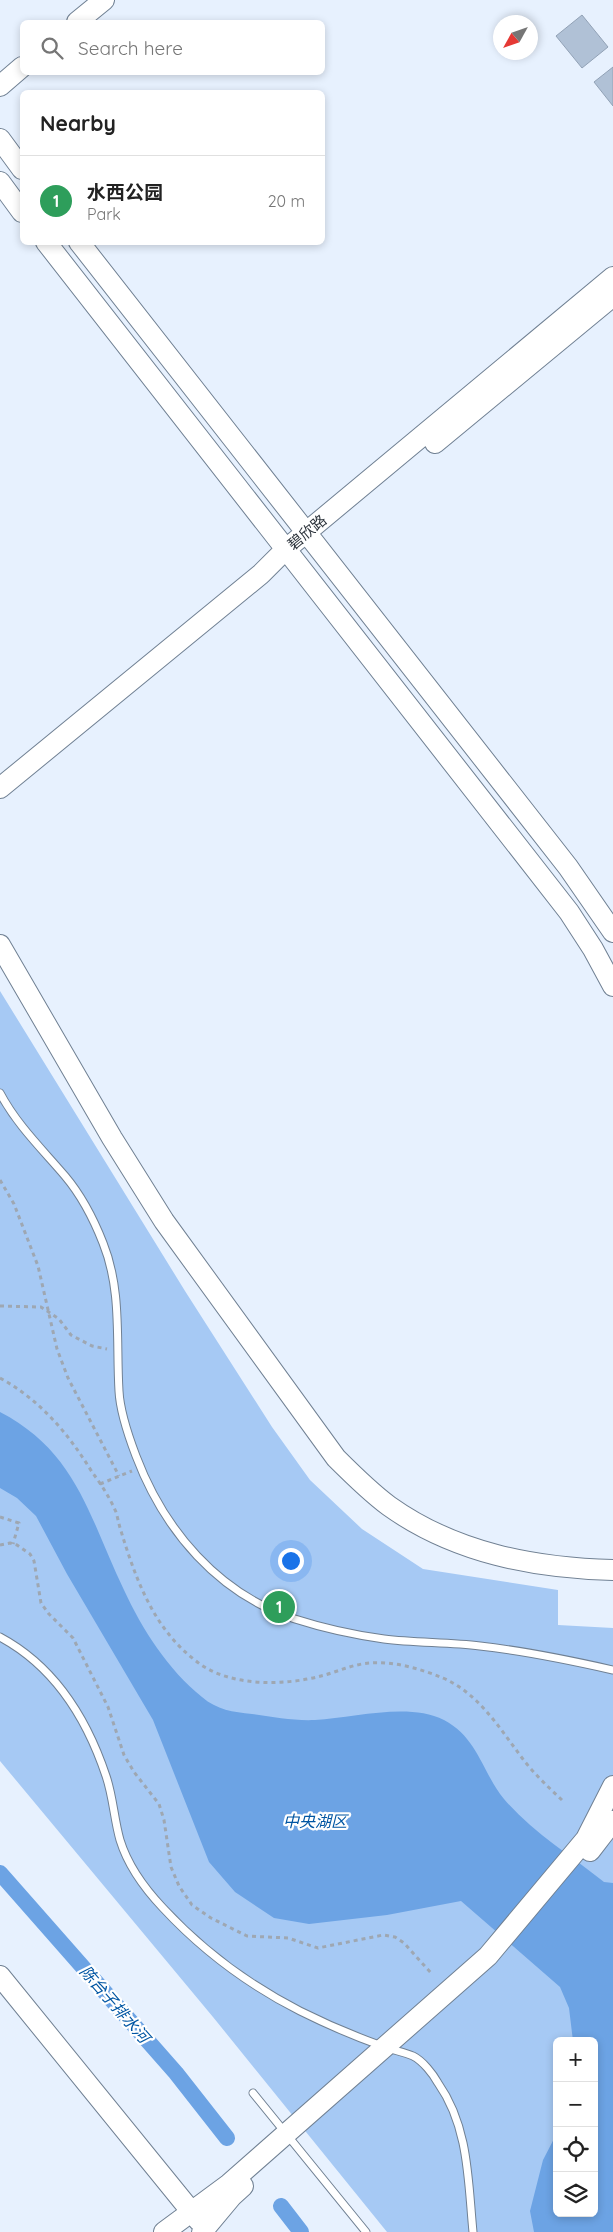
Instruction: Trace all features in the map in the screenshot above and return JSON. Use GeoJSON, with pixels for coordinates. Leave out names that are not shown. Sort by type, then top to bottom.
{"type":"FeatureCollection","features":[{"type":"Feature","properties":{"kind":"street"},"geometry":{"type":"LineString","coordinates":[[79,20],[104,0]]}},
{"type":"Feature","properties":{"kind":"street"},"geometry":{"type":"LineString","coordinates":[[0,86],[20,69]]}},
{"type":"Feature","properties":{"kind":"street"},"geometry":{"type":"LineString","coordinates":[[0,139],[20,166]]}},
{"type":"Feature","properties":{"kind":"street"},"geometry":{"type":"LineString","coordinates":[[0,182],[20,209]]}},
{"type":"Feature","properties":{"kind":"street"},"geometry":{"type":"LineString","coordinates":[[48,245],[569,912],[593,949],[613,986]]}},
{"type":"Feature","properties":{"kind":"street"},"geometry":{"type":"LineString","coordinates":[[81,245],[568,867],[613,932]]}},
{"type":"Feature","properties":{"kind":"street","name":"碧欣路"},"geometry":{"type":"LineString","coordinates":[[310,538],[613,277]]}},
{"type":"Feature","properties":{"kind":"street","name":"碧欣路"},"geometry":{"type":"LineString","coordinates":[[0,799],[289,555],[613,296]]}},
{"type":"Feature","properties":{"kind":"street","name":"碧欣路"},"geometry":{"type":"LineString","coordinates":[[0,788],[261,574],[289,555]]}},
{"type":"Feature","properties":{"kind":"street"},"geometry":{"type":"LineString","coordinates":[[0,945],[112,1138],[164,1221],[336,1458],[360,1482],[389,1506],[415,1523],[445,1538],[495,1556],[530,1563],[613,1570]]}},
{"type":"Feature","properties":{"kind":"street"},"geometry":{"type":"LineString","coordinates":[[0,963],[92,1119],[160,1226],[332,1465],[359,1492],[387,1514],[429,1539],[454,1551],[481,1561],[543,1575],[613,1578]]}},
{"type":"Feature","properties":{"kind":"street"},"geometry":{"type":"LineString","coordinates":[[590,1842],[613,1786]]}},
{"type":"Feature","properties":{"kind":"street"},"geometry":{"type":"LineString","coordinates":[[0,1976],[205,2231],[232,2196],[290,2138],[391,2049],[462,1981],[493,1959],[590,1842],[613,1820]]}},
{"type":"Feature","properties":{"kind":"street"},"geometry":{"type":"LineString","coordinates":[[164,2232],[290,2138]]}},
{"type":"Feature","properties":{"kind":"lane"},"geometry":{"type":"LineString","coordinates":[[0,1093],[24,1130],[66,1178],[88,1212],[103,1244],[112,1271],[116,1304],[119,1393],[128,1436],[140,1468],[182,1542],[215,1574],[250,1599],[294,1619],[384,1639],[480,1646],[567,1659],[613,1670]]}},
{"type":"Feature","properties":{"kind":"lane"},"geometry":{"type":"LineString","coordinates":[[0,1636],[34,1659],[59,1684],[78,1712],[95,1747],[106,1778],[121,1842],[133,1871],[161,1906],[190,1937],[223,1964],[298,2010],[335,2028],[415,2057],[439,2083],[460,2129],[471,2189],[473,2232]]}},
{"type":"Feature","properties":{"kind":"lane"},"geometry":{"type":"LineString","coordinates":[[253,2093],[366,2232]]}},
{"type":"Feature","properties":{"kind":"path"},"geometry":{"type":"LineString","coordinates":[[0,1180],[14,1204],[38,1266],[57,1349],[68,1378],[119,1476]]}},
{"type":"Feature","properties":{"kind":"path"},"geometry":{"type":"LineString","coordinates":[[0,1306],[27,1305],[41,1308],[58,1319],[71,1335],[92,1346],[107,1349],[118,1345]]}},
{"type":"Feature","properties":{"kind":"path"},"geometry":{"type":"LineString","coordinates":[[100,1484],[140,1468]]}},
{"type":"Feature","properties":{"kind":"path"},"geometry":{"type":"LineString","coordinates":[[0,1517],[18,1523],[13,1544]]}},
{"type":"Feature","properties":{"kind":"path"},"geometry":{"type":"LineString","coordinates":[[0,1545],[13,1544],[24,1548],[34,1561],[42,1603],[49,1614],[73,1638],[108,1707],[124,1755],[134,1772],[159,1804],[171,1867],[179,1886],[192,1905],[211,1918],[247,1936],[288,1938],[318,1948],[383,1935],[395,1937],[404,1942],[432,1973]]}},
{"type":"Feature","properties":{"kind":"shaded area"},"geometry":{"type":"Polygon","coordinates":[[[0,991],[185,1291],[272,1427],[310,1480],[362,1529],[423,1569],[558,1590],[558,1625],[613,1628],[613,2232],[387,2232],[213,2017],[0,1761],[0,991]]]}},
{"type":"Feature","properties":{"kind":"water","name":"中央湖区"},"geometry":{"type":"Polygon","coordinates":[[[0,1412],[26,1428],[47,1446],[64,1467],[90,1512],[124,1590],[148,1634],[167,1662],[190,1686],[208,1701],[219,1708],[232,1711],[291,1719],[315,1720],[381,1712],[414,1712],[444,1720],[465,1736],[497,1789],[515,1811],[539,1833],[604,1882],[613,1883],[613,2232],[534,2232],[530,2211],[543,2160],[553,2141],[553,2217],[598,2217],[598,2037],[573,2037],[569,2008],[560,1987],[461,1901],[387,1915],[309,1924],[274,1918],[235,1892],[209,1862],[153,1720],[67,1574],[36,1516],[17,1498],[0,1488],[0,1412]]]}},
{"type":"Feature","properties":{"kind":"building"},"geometry":{"type":"Polygon","coordinates":[[[582,15],[608,47],[582,68],[556,36],[582,15]]]}},
{"type":"Feature","properties":{"kind":"building"},"geometry":{"type":"Polygon","coordinates":[[[613,67],[613,106],[594,82],[613,67]]]}},
{"type":"Feature","properties":{"kind":"waterway","name":"陈台子排水河"},"geometry":{"type":"LineString","coordinates":[[0,1873],[176,2073],[227,2138]]}},
{"type":"Feature","properties":{"kind":"waterway","name":"陈台子排水河"},"geometry":{"type":"LineString","coordinates":[[281,2206],[301,2232]]}},
{"type":"Feature","properties":{"kind":"place","name":"水西公园"},"geometry":{"type":"Point","coordinates":[279,1607]}}]}
